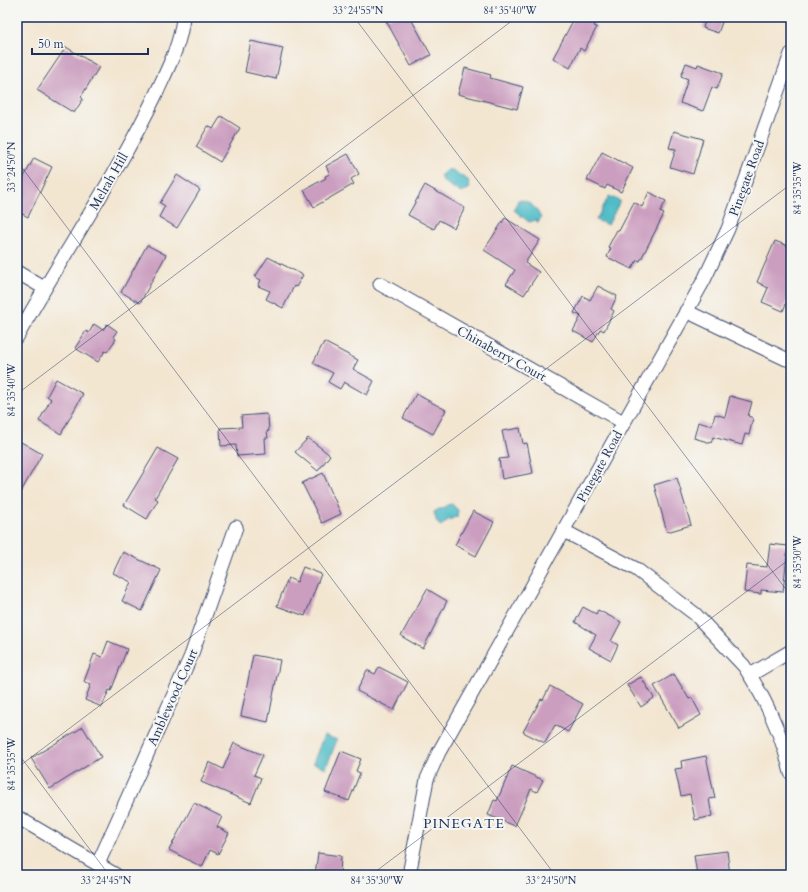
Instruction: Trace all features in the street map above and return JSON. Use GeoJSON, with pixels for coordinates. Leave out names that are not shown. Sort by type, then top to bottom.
{"type":"FeatureCollection","features":[{"type":"Feature","properties":{"kind":"street","name":"Melrah Hill"},"geometry":{"type":"LineString","coordinates":[[17,337],[44,288],[104,189],[148,111],[170,65],[183,17]]}},
{"type":"Feature","properties":{"kind":"street","name":"Pinegate Road"},"geometry":{"type":"LineString","coordinates":[[410,875],[427,778],[436,758],[623,422],[704,280],[728,229],[790,58]]}},
{"type":"Feature","properties":{"kind":"street"},"geometry":{"type":"LineString","coordinates":[[17,272],[44,288]]}},
{"type":"Feature","properties":{"kind":"street","name":"Chinaberry Court"},"geometry":{"type":"LineString","coordinates":[[380,284],[623,422]]}},
{"type":"Feature","properties":{"kind":"street"},"geometry":{"type":"LineString","coordinates":[[686,311],[786,360],[791,360]]}},
{"type":"Feature","properties":{"kind":"street","name":"Amblewood Court"},"geometry":{"type":"LineString","coordinates":[[98,864],[191,656],[236,527]]}},
{"type":"Feature","properties":{"kind":"street"},"geometry":{"type":"LineString","coordinates":[[564,530],[636,569],[695,614],[744,666],[779,732],[791,773]]}},
{"type":"Feature","properties":{"kind":"street"},"geometry":{"type":"LineString","coordinates":[[750,675],[791,652]]}},
{"type":"Feature","properties":{"kind":"street"},"geometry":{"type":"LineString","coordinates":[[17,817],[116,875]]}},
{"type":"Feature","properties":{"kind":"water"},"geometry":{"type":"Polygon","coordinates":[[[447,170],[452,170],[468,180],[470,188],[461,193],[444,182],[440,176],[447,170]]]}},
{"type":"Feature","properties":{"kind":"water"},"geometry":{"type":"Polygon","coordinates":[[[609,196],[620,201],[608,225],[596,220],[609,196]]]}},
{"type":"Feature","properties":{"kind":"water"},"geometry":{"type":"Polygon","coordinates":[[[518,200],[526,201],[535,208],[541,218],[538,223],[536,220],[529,222],[514,210],[518,200]]]}},
{"type":"Feature","properties":{"kind":"water"},"geometry":{"type":"Polygon","coordinates":[[[452,504],[458,510],[457,517],[448,520],[441,526],[437,523],[434,512],[452,504]]]}},
{"type":"Feature","properties":{"kind":"water"},"geometry":{"type":"Polygon","coordinates":[[[324,735],[337,740],[326,768],[313,763],[324,735]]]}},
{"type":"Feature","properties":{"kind":"building"},"geometry":{"type":"Polygon","coordinates":[[[384,17],[410,17],[431,55],[411,66],[384,17]]]}},
{"type":"Feature","properties":{"kind":"building"},"geometry":{"type":"Polygon","coordinates":[[[575,17],[598,17],[594,26],[597,27],[584,51],[580,48],[570,68],[553,58],[575,17]]]}},
{"type":"Feature","properties":{"kind":"building"},"geometry":{"type":"Polygon","coordinates":[[[706,17],[724,17],[718,33],[703,28],[706,17]]]}},
{"type":"Feature","properties":{"kind":"building"},"geometry":{"type":"Polygon","coordinates":[[[251,41],[283,48],[276,79],[245,72],[251,41]]]}},
{"type":"Feature","properties":{"kind":"building"},"geometry":{"type":"Polygon","coordinates":[[[66,47],[99,67],[81,97],[83,99],[74,113],[37,90],[66,47]]]}},
{"type":"Feature","properties":{"kind":"building"},"geometry":{"type":"Polygon","coordinates":[[[686,63],[697,67],[698,64],[723,73],[717,89],[712,87],[703,111],[680,103],[688,79],[681,76],[686,63]]]}},
{"type":"Feature","properties":{"kind":"building"},"geometry":{"type":"Polygon","coordinates":[[[465,68],[491,75],[490,78],[523,87],[517,109],[458,94],[465,68]]]}},
{"type":"Feature","properties":{"kind":"building"},"geometry":{"type":"Polygon","coordinates":[[[221,116],[240,128],[220,162],[196,147],[208,126],[213,129],[221,116]]]}},
{"type":"Feature","properties":{"kind":"building"},"geometry":{"type":"Polygon","coordinates":[[[674,131],[703,139],[693,174],[670,167],[676,149],[669,148],[674,131]]]}},
{"type":"Feature","properties":{"kind":"building"},"geometry":{"type":"Polygon","coordinates":[[[602,152],[633,168],[621,192],[607,185],[605,189],[587,180],[602,152]]]}},
{"type":"Feature","properties":{"kind":"building"},"geometry":{"type":"Polygon","coordinates":[[[348,154],[359,174],[351,179],[354,184],[314,207],[304,190],[326,178],[325,176],[330,174],[326,166],[348,154]]]}},
{"type":"Feature","properties":{"kind":"building"},"geometry":{"type":"Polygon","coordinates":[[[34,158],[52,167],[28,217],[17,211],[17,190],[34,158]]]}},
{"type":"Feature","properties":{"kind":"building"},"geometry":{"type":"Polygon","coordinates":[[[177,175],[200,190],[177,228],[159,217],[165,206],[160,203],[177,175]]]}},
{"type":"Feature","properties":{"kind":"building"},"geometry":{"type":"Polygon","coordinates":[[[425,185],[465,208],[454,228],[439,220],[434,229],[408,215],[425,185]]]}},
{"type":"Feature","properties":{"kind":"building"},"geometry":{"type":"Polygon","coordinates":[[[649,192],[666,201],[660,212],[664,214],[640,261],[637,260],[632,269],[607,257],[611,248],[608,247],[617,230],[619,231],[634,202],[642,207],[649,192]]]}},
{"type":"Feature","properties":{"kind":"building"},"geometry":{"type":"Polygon","coordinates":[[[505,218],[540,240],[525,263],[539,272],[524,295],[506,284],[515,270],[484,250],[505,218]]]}},
{"type":"Feature","properties":{"kind":"building"},"geometry":{"type":"Polygon","coordinates":[[[775,241],[791,247],[791,292],[783,311],[762,302],[768,288],[757,282],[775,241]]]}},
{"type":"Feature","properties":{"kind":"building"},"geometry":{"type":"Polygon","coordinates":[[[147,245],[166,255],[140,303],[121,292],[147,245]]]}},
{"type":"Feature","properties":{"kind":"building"},"geometry":{"type":"Polygon","coordinates":[[[268,257],[303,275],[296,287],[294,286],[283,308],[266,299],[270,291],[258,286],[261,280],[255,277],[268,257]]]}},
{"type":"Feature","properties":{"kind":"building"},"geometry":{"type":"Polygon","coordinates":[[[598,286],[617,296],[611,309],[614,311],[604,331],[600,329],[593,342],[573,331],[581,316],[574,313],[583,296],[590,300],[598,286]]]}},
{"type":"Feature","properties":{"kind":"building"},"geometry":{"type":"Polygon","coordinates":[[[94,324],[103,330],[107,324],[117,331],[113,337],[116,339],[107,352],[105,351],[98,362],[75,348],[86,331],[89,333],[94,324]]]}},
{"type":"Feature","properties":{"kind":"building"},"geometry":{"type":"Polygon","coordinates":[[[324,342],[358,360],[353,369],[374,381],[367,395],[344,382],[340,389],[328,382],[333,373],[313,363],[324,342]]]}},
{"type":"Feature","properties":{"kind":"building"},"geometry":{"type":"Polygon","coordinates":[[[56,379],[83,394],[61,434],[39,421],[51,399],[47,396],[56,379]]]}},
{"type":"Feature","properties":{"kind":"building"},"geometry":{"type":"Polygon","coordinates":[[[416,394],[446,410],[433,434],[403,418],[416,394]]]}},
{"type":"Feature","properties":{"kind":"building"},"geometry":{"type":"Polygon","coordinates":[[[730,396],[752,402],[748,416],[753,418],[749,435],[745,434],[742,445],[713,437],[711,443],[694,438],[698,422],[712,426],[715,414],[725,417],[730,396]]]}},
{"type":"Feature","properties":{"kind":"building"},"geometry":{"type":"Polygon","coordinates":[[[266,414],[268,417],[269,431],[267,431],[268,438],[265,438],[266,454],[237,456],[236,445],[221,446],[220,428],[242,427],[241,416],[266,414]]]}},
{"type":"Feature","properties":{"kind":"building"},"geometry":{"type":"Polygon","coordinates":[[[520,428],[523,444],[527,443],[533,473],[502,479],[499,459],[508,458],[502,431],[520,428]]]}},
{"type":"Feature","properties":{"kind":"building"},"geometry":{"type":"Polygon","coordinates":[[[308,438],[330,455],[318,471],[295,452],[308,438]]]}},
{"type":"Feature","properties":{"kind":"building"},"geometry":{"type":"Polygon","coordinates":[[[21,442],[42,454],[17,499],[17,449],[21,442]]]}},
{"type":"Feature","properties":{"kind":"building"},"geometry":{"type":"Polygon","coordinates":[[[158,448],[178,459],[155,498],[158,500],[147,519],[124,505],[158,448]]]}},
{"type":"Feature","properties":{"kind":"building"},"geometry":{"type":"Polygon","coordinates":[[[323,473],[341,514],[322,523],[302,483],[323,473]]]}},
{"type":"Feature","properties":{"kind":"building"},"geometry":{"type":"Polygon","coordinates":[[[677,478],[691,525],[667,532],[654,485],[677,478]]]}},
{"type":"Feature","properties":{"kind":"building"},"geometry":{"type":"Polygon","coordinates":[[[473,511],[494,522],[476,556],[455,545],[473,511]]]}},
{"type":"Feature","properties":{"kind":"building"},"geometry":{"type":"Polygon","coordinates":[[[770,544],[788,546],[783,592],[761,590],[761,594],[744,592],[747,565],[767,567],[770,544]]]}},
{"type":"Feature","properties":{"kind":"building"},"geometry":{"type":"Polygon","coordinates":[[[123,552],[161,570],[142,611],[122,601],[131,582],[113,573],[123,552]]]}},
{"type":"Feature","properties":{"kind":"building"},"geometry":{"type":"Polygon","coordinates":[[[303,567],[321,574],[305,616],[277,606],[288,578],[297,582],[303,567]]]}},
{"type":"Feature","properties":{"kind":"building"},"geometry":{"type":"Polygon","coordinates":[[[427,589],[447,601],[423,649],[401,636],[427,589]]]}},
{"type":"Feature","properties":{"kind":"building"},"geometry":{"type":"Polygon","coordinates":[[[583,607],[596,614],[598,610],[621,622],[611,641],[618,645],[611,660],[589,648],[596,635],[575,622],[583,607]]]}},
{"type":"Feature","properties":{"kind":"building"},"geometry":{"type":"Polygon","coordinates":[[[108,641],[127,649],[111,691],[109,690],[102,707],[85,700],[91,684],[84,682],[94,654],[102,657],[108,641]]]}},
{"type":"Feature","properties":{"kind":"building"},"geometry":{"type":"Polygon","coordinates":[[[253,655],[280,660],[268,722],[241,716],[253,655]]]}},
{"type":"Feature","properties":{"kind":"building"},"geometry":{"type":"Polygon","coordinates":[[[379,667],[408,682],[394,710],[357,691],[367,670],[375,674],[379,667]]]}},
{"type":"Feature","properties":{"kind":"building"},"geometry":{"type":"Polygon","coordinates":[[[674,674],[689,699],[692,698],[701,715],[679,728],[654,686],[674,674]]]}},
{"type":"Feature","properties":{"kind":"building"},"geometry":{"type":"Polygon","coordinates":[[[641,677],[654,698],[641,707],[627,685],[641,677]]]}},
{"type":"Feature","properties":{"kind":"building"},"geometry":{"type":"Polygon","coordinates":[[[550,686],[583,704],[568,732],[555,725],[545,743],[523,732],[550,686]]]}},
{"type":"Feature","properties":{"kind":"building"},"geometry":{"type":"Polygon","coordinates":[[[83,727],[101,757],[50,789],[31,758],[83,727]]]}},
{"type":"Feature","properties":{"kind":"building"},"geometry":{"type":"Polygon","coordinates":[[[234,743],[263,755],[254,775],[261,778],[251,803],[201,782],[209,762],[223,769],[234,743]]]}},
{"type":"Feature","properties":{"kind":"building"},"geometry":{"type":"Polygon","coordinates":[[[341,751],[361,759],[356,771],[360,773],[349,801],[325,792],[341,751]]]}},
{"type":"Feature","properties":{"kind":"building"},"geometry":{"type":"Polygon","coordinates":[[[706,756],[715,798],[709,799],[712,816],[695,820],[690,794],[681,796],[675,769],[682,768],[681,761],[706,756]]]}},
{"type":"Feature","properties":{"kind":"building"},"geometry":{"type":"Polygon","coordinates":[[[512,766],[543,780],[537,792],[531,789],[515,826],[488,815],[494,800],[497,801],[512,766]]]}},
{"type":"Feature","properties":{"kind":"building"},"geometry":{"type":"Polygon","coordinates":[[[194,803],[222,817],[217,827],[229,833],[218,854],[210,850],[202,867],[169,850],[194,803]]]}},
{"type":"Feature","properties":{"kind":"building"},"geometry":{"type":"Polygon","coordinates":[[[727,851],[730,875],[697,875],[694,855],[727,851]]]}},
{"type":"Feature","properties":{"kind":"building"},"geometry":{"type":"Polygon","coordinates":[[[318,853],[341,856],[340,875],[315,875],[318,853]]]}},
{"type":"Feature","properties":{"kind":"district","name":"PINEGATE"},"geometry":{"type":"Point","coordinates":[464,823]}}]}
